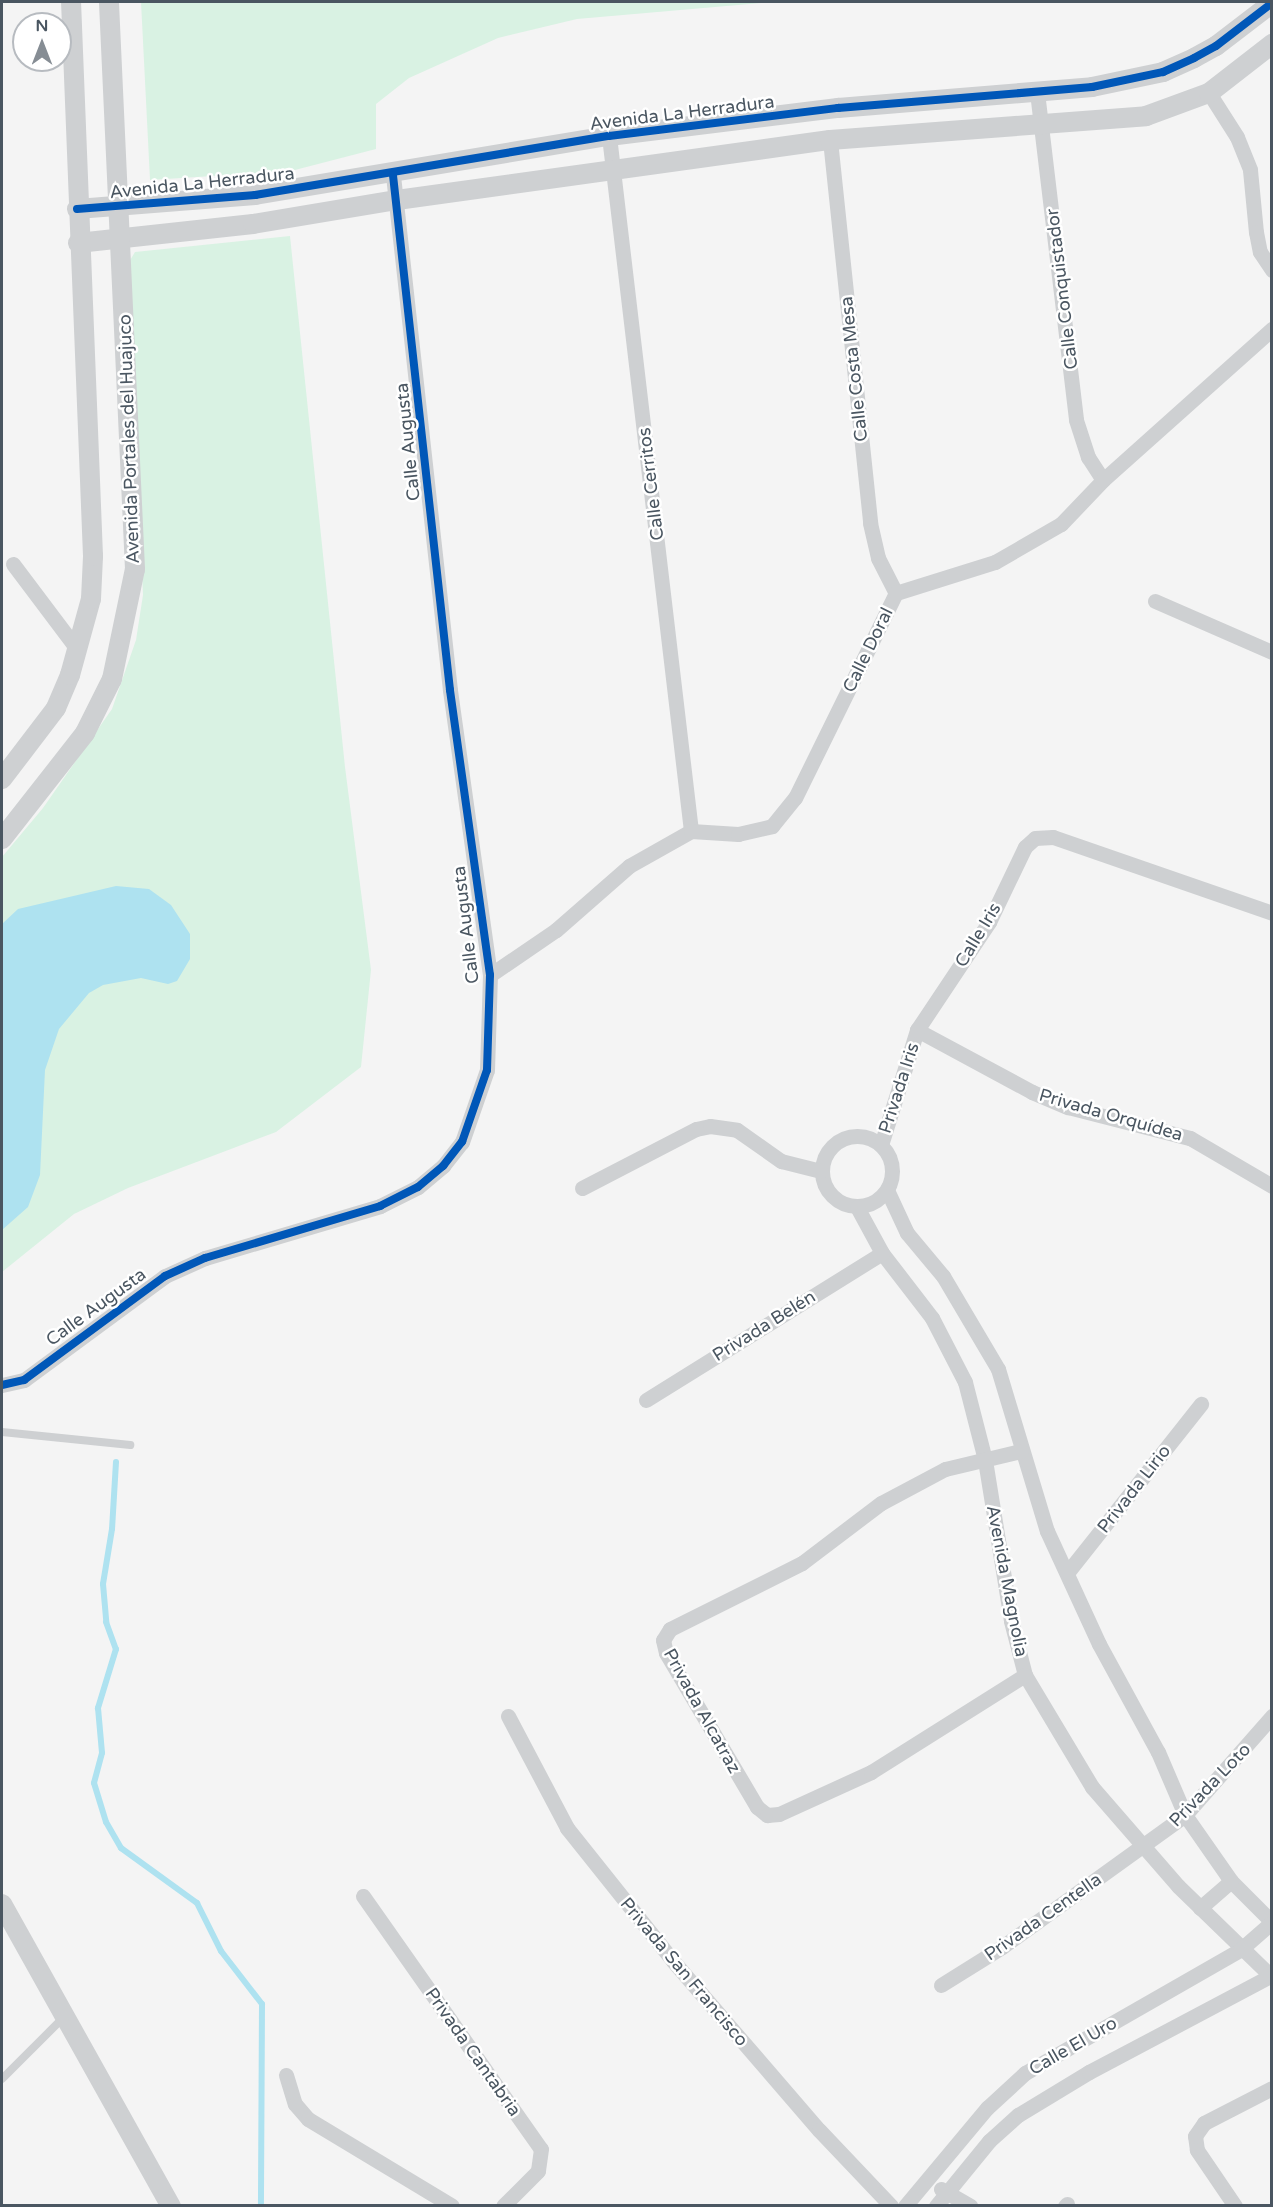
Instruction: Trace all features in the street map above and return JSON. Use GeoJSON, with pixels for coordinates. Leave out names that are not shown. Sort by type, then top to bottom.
{"type":"FeatureCollection","features":[{"type":"Feature","properties":{"kind":"street"},"geometry":{"type":"LineString","coordinates":[[2,779],[56,708],[77,649],[91,599],[93,556],[78,243],[71,2]]}},
{"type":"Feature","properties":{"kind":"street","name":"Avenida Portales del Huajuco"},"geometry":{"type":"LineString","coordinates":[[2,839],[85,733],[112,679],[128,619],[135,569],[122,239],[109,2]]}},
{"type":"Feature","properties":{"kind":"street","name":"Avenida La Herradura"},"geometry":{"type":"LineString","coordinates":[[77,209],[255,195],[393,175],[609,136],[838,108],[1092,87],[1163,72],[1216,46],[1272,3]]}},
{"type":"Feature","properties":{"kind":"street"},"geometry":{"type":"LineString","coordinates":[[78,243],[253,224],[614,168],[830,140],[1146,116],[1209,93],[1272,44]]}},
{"type":"Feature","properties":{"kind":"street","name":"Calle Conquistador"},"geometry":{"type":"LineString","coordinates":[[1038,92],[1076,420],[1088,457],[1103,480]]}},
{"type":"Feature","properties":{"kind":"street"},"geometry":{"type":"LineString","coordinates":[[1209,93],[1237,137],[1250,170],[1260,252],[1272,270]]}},
{"type":"Feature","properties":{"kind":"street","name":"Calle Cerritos"},"geometry":{"type":"LineString","coordinates":[[609,136],[691,831]]}},
{"type":"Feature","properties":{"kind":"street","name":"Calle Costa Mesa"},"geometry":{"type":"LineString","coordinates":[[830,140],[870,523],[878,558],[896,593]]}},
{"type":"Feature","properties":{"kind":"street","name":"Calle Augusta"},"geometry":{"type":"LineString","coordinates":[[2,1385],[24,1380],[165,1276],[205,1258],[380,1206],[418,1187],[435,1173],[462,1142],[487,1070],[490,975],[450,690],[393,175]]}},
{"type":"Feature","properties":{"kind":"street","name":"Calle Doral"},"geometry":{"type":"LineString","coordinates":[[490,975],[556,930],[628,866],[691,831],[759,831],[772,826],[784,814],[896,593],[995,562],[1062,524],[1103,480],[1272,329]]}},
{"type":"Feature","properties":{"kind":"street"},"geometry":{"type":"LineString","coordinates":[[13,564],[77,649]]}},
{"type":"Feature","properties":{"kind":"street"},"geometry":{"type":"LineString","coordinates":[[1155,601],[1272,652]]}},
{"type":"Feature","properties":{"kind":"street","name":"Calle Iris"},"geometry":{"type":"LineString","coordinates":[[918,1030],[990,922],[1026,847],[1035,838],[1053,837],[1272,914]]}},
{"type":"Feature","properties":{"kind":"street","name":"Privada Iris"},"geometry":{"type":"LineString","coordinates":[[881,1145],[918,1030]]}},
{"type":"Feature","properties":{"kind":"street","name":"Privada Orquídea"},"geometry":{"type":"LineString","coordinates":[[918,1030],[1032,1092],[1068,1107],[1190,1138],[1272,1186]]}},
{"type":"Feature","properties":{"kind":"street"},"geometry":{"type":"LineString","coordinates":[[582,1188],[696,1129],[710,1126],[737,1130],[781,1161],[821,1171]]}},
{"type":"Feature","properties":{"kind":"street"},"geometry":{"type":"LineString","coordinates":[[846,1137],[865,1137],[881,1145],[893,1166],[887,1190],[874,1202],[857,1207],[836,1200],[823,1182],[821,1171],[828,1150],[846,1137]]}},
{"type":"Feature","properties":{"kind":"street"},"geometry":{"type":"LineString","coordinates":[[887,1190],[907,1233],[943,1276],[998,1369],[1020,1451],[1047,1531],[1099,1644],[1158,1752],[1185,1815],[1231,1881],[1272,1922]]}},
{"type":"Feature","properties":{"kind":"street","name":"Avenida Magnolia"},"geometry":{"type":"LineString","coordinates":[[857,1207],[882,1253],[932,1318],[965,1382],[984,1460],[1011,1621],[1025,1675],[1092,1787],[1143,1847],[1200,1908],[1240,1950],[1271,1976]]}},
{"type":"Feature","properties":{"kind":"street","name":"Privada Belén"},"geometry":{"type":"LineString","coordinates":[[646,1400],[882,1253]]}},
{"type":"Feature","properties":{"kind":"street","name":"Privada Lirio"},"geometry":{"type":"LineString","coordinates":[[1067,1574],[1201,1404]]}},
{"type":"Feature","properties":{"kind":"street","name":"Privada Alcatraz"},"geometry":{"type":"LineString","coordinates":[[1020,1451],[945,1469],[881,1503],[802,1563],[670,1629],[665,1633],[664,1647],[757,1808],[767,1815],[779,1814],[871,1772],[1025,1675]]}},
{"type":"Feature","properties":{"kind":"street","name":"Privada San Francisco"},"geometry":{"type":"LineString","coordinates":[[508,1716],[567,1828],[611,1885],[819,2130],[891,2205]]}},
{"type":"Feature","properties":{"kind":"street","name":"Privada Loto"},"geometry":{"type":"LineString","coordinates":[[1143,1847],[1185,1815],[1272,1716]]}},
{"type":"Feature","properties":{"kind":"street","name":"Privada Centella"},"geometry":{"type":"LineString","coordinates":[[941,1985],[1002,1947],[1143,1847]]}},
{"type":"Feature","properties":{"kind":"street"},"geometry":{"type":"LineString","coordinates":[[1200,1908],[1231,1881]]}},
{"type":"Feature","properties":{"kind":"street","name":"Privada Cantabria"},"geometry":{"type":"LineString","coordinates":[[363,1896],[541,2149],[538,2171],[502,2205]]}},
{"type":"Feature","properties":{"kind":"street"},"geometry":{"type":"LineString","coordinates":[[2,1904],[63,2018],[171,2205]]}},
{"type":"Feature","properties":{"kind":"street","name":"Calle El Uro"},"geometry":{"type":"LineString","coordinates":[[905,2205],[987,2108],[1025,2073],[1240,1950],[1272,1922]]}},
{"type":"Feature","properties":{"kind":"street","name":"Calle El Uro"},"geometry":{"type":"LineString","coordinates":[[936,2205],[990,2141],[1018,2115],[1089,2072],[1271,1976]]}},
{"type":"Feature","properties":{"kind":"street"},"geometry":{"type":"LineString","coordinates":[[286,2075],[295,2104],[308,2119],[452,2205]]}},
{"type":"Feature","properties":{"kind":"street"},"geometry":{"type":"LineString","coordinates":[[1235,2205],[1197,2150],[1195,2136],[1204,2123],[1272,2088]]}},
{"type":"Feature","properties":{"kind":"street"},"geometry":{"type":"LineString","coordinates":[[927,2181],[970,2205]]}},
{"type":"Feature","properties":{"kind":"lane"},"geometry":{"type":"LineString","coordinates":[[2,1432],[130,1445]]}},
{"type":"Feature","properties":{"kind":"lane"},"geometry":{"type":"LineString","coordinates":[[2,2079],[63,2018]]}},
{"type":"Feature","properties":{"kind":"green space"},"geometry":{"type":"Polygon","coordinates":[[[141,2],[773,2],[577,19],[498,38],[409,78],[376,104],[376,149],[291,171],[150,180],[141,2]]]}},
{"type":"Feature","properties":{"kind":"green space"},"geometry":{"type":"Polygon","coordinates":[[[290,236],[345,767],[371,970],[361,1067],[276,1132],[128,1188],[74,1214],[2,1272],[2,857],[43,808],[112,709],[136,640],[143,595],[129,262],[135,252],[290,236]]]}},
{"type":"Feature","properties":{"kind":"water"},"geometry":{"type":"Polygon","coordinates":[[[116,886],[149,889],[171,905],[190,934],[190,959],[177,981],[168,984],[141,978],[103,985],[89,993],[59,1029],[45,1070],[40,1175],[28,1207],[2,1230],[2,924],[18,909],[116,886]]]}},
{"type":"Feature","properties":{"kind":"waterway"},"geometry":{"type":"LineString","coordinates":[[116,1462],[112,1529],[103,1584],[106,1622],[116,1649],[98,1708],[102,1753],[94,1783],[106,1822],[121,1848],[197,1903],[221,1951],[262,2004],[261,2206]]}},
{"type":"Feature","properties":{"kind":"cycle path"},"geometry":{"type":"LineString","coordinates":[[77,209],[255,195],[609,136],[838,108],[1092,87],[1163,72],[1194,58],[1216,46],[1272,3]]}},
{"type":"Feature","properties":{"kind":"cycle path"},"geometry":{"type":"LineString","coordinates":[[2,1385],[24,1380],[165,1276],[205,1258],[380,1206],[418,1187],[443,1166],[462,1142],[487,1070],[490,975],[450,690],[393,175]]}}]}
